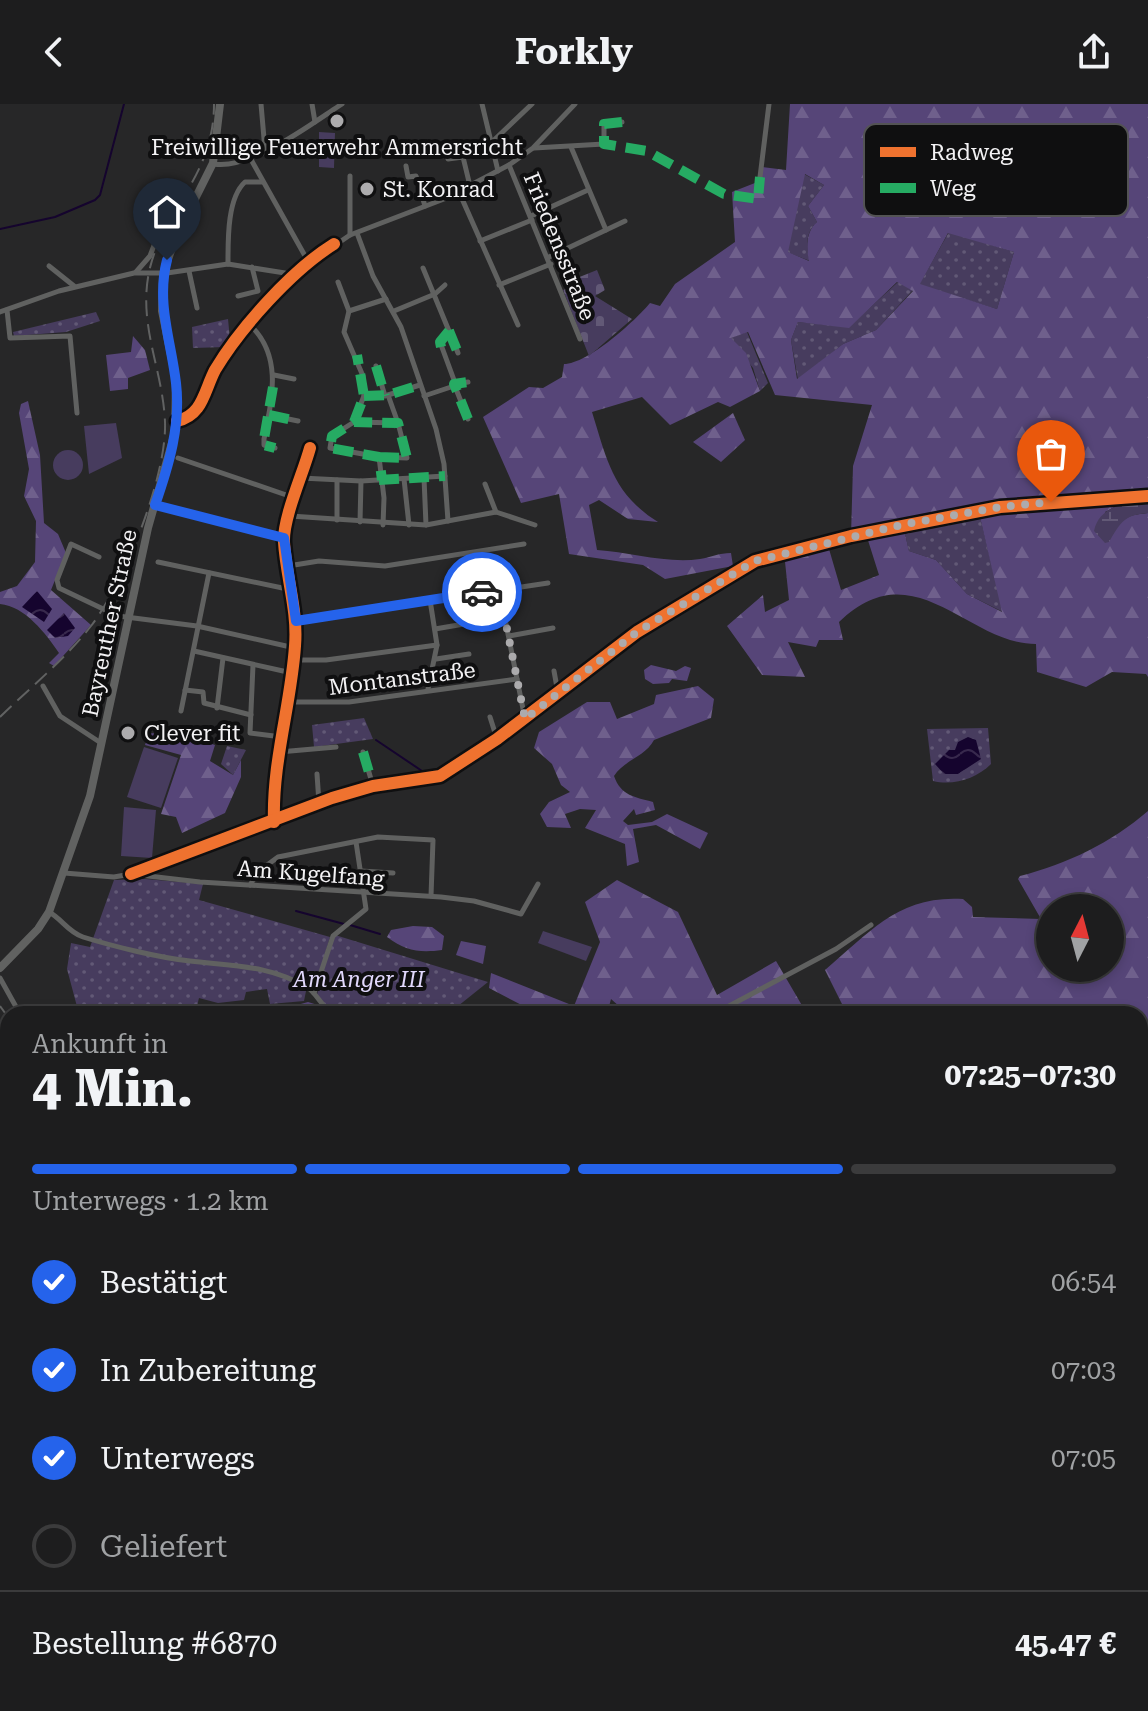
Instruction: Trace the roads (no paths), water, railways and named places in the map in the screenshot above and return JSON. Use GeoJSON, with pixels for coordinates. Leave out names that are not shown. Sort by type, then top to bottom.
{"type":"FeatureCollection","features":[{"type":"Feature","properties":{"kind":"main road","name":"Bayreuther Straße"},"geometry":{"type":"LineString","coordinates":[[0,968],[38,929],[49,912],[87,807],[127,617],[177,421],[176,380],[162,311],[163,274],[175,239],[213,163],[220,104]]}},
{"type":"Feature","properties":{"kind":"street"},"geometry":{"type":"LineString","coordinates":[[261,104],[265,150]]}},
{"type":"Feature","properties":{"kind":"street"},"geometry":{"type":"LineString","coordinates":[[312,104],[315,122]]}},
{"type":"Feature","properties":{"kind":"street"},"geometry":{"type":"LineString","coordinates":[[213,163],[226,165],[265,150],[342,104]]}},
{"type":"Feature","properties":{"kind":"street"},"geometry":{"type":"LineString","coordinates":[[482,104],[498,171]]}},
{"type":"Feature","properties":{"kind":"street"},"geometry":{"type":"LineString","coordinates":[[492,142],[532,104]]}},
{"type":"Feature","properties":{"kind":"street"},"geometry":{"type":"LineString","coordinates":[[177,421],[190,418],[199,407],[220,361],[292,278],[309,263],[354,234],[459,192],[509,165],[533,148],[575,104]]}},
{"type":"Feature","properties":{"kind":"street"},"geometry":{"type":"LineString","coordinates":[[760,177],[769,104]]}},
{"type":"Feature","properties":{"kind":"street"},"geometry":{"type":"LineString","coordinates":[[533,148],[604,144],[604,124],[622,122]]}},
{"type":"Feature","properties":{"kind":"street"},"geometry":{"type":"LineString","coordinates":[[444,146],[448,159],[463,157],[470,186]]}},
{"type":"Feature","properties":{"kind":"street"},"geometry":{"type":"LineString","coordinates":[[571,147],[606,230]]}},
{"type":"Feature","properties":{"kind":"street"},"geometry":{"type":"LineString","coordinates":[[249,156],[309,263]]}},
{"type":"Feature","properties":{"kind":"street","name":"Friedensstraße"},"geometry":{"type":"LineString","coordinates":[[509,165],[580,339]]}},
{"type":"Feature","properties":{"kind":"street"},"geometry":{"type":"LineString","coordinates":[[406,166],[408,177],[416,176],[425,206]]}},
{"type":"Feature","properties":{"kind":"street"},"geometry":{"type":"LineString","coordinates":[[350,176],[354,234],[394,311],[436,429],[445,476],[448,521]]}},
{"type":"Feature","properties":{"kind":"street"},"geometry":{"type":"LineString","coordinates":[[228,264],[230,224],[240,187],[245,182],[262,182]]}},
{"type":"Feature","properties":{"kind":"street"},"geometry":{"type":"LineString","coordinates":[[480,241],[589,190]]}},
{"type":"Feature","properties":{"kind":"street"},"geometry":{"type":"LineString","coordinates":[[459,192],[518,325]]}},
{"type":"Feature","properties":{"kind":"street"},"geometry":{"type":"LineString","coordinates":[[499,285],[625,221]]}},
{"type":"Feature","properties":{"kind":"street"},"geometry":{"type":"LineString","coordinates":[[135,273],[150,256],[161,227]]}},
{"type":"Feature","properties":{"kind":"street"},"geometry":{"type":"LineString","coordinates":[[77,413],[70,336],[10,338],[4,311],[75,286],[135,273],[163,274],[228,264],[292,278]]}},
{"type":"Feature","properties":{"kind":"street"},"geometry":{"type":"LineString","coordinates":[[49,266],[75,286]]}},
{"type":"Feature","properties":{"kind":"street"},"geometry":{"type":"LineString","coordinates":[[238,296],[258,291],[252,267]]}},
{"type":"Feature","properties":{"kind":"street"},"geometry":{"type":"LineString","coordinates":[[423,268],[458,353]]}},
{"type":"Feature","properties":{"kind":"street"},"geometry":{"type":"LineString","coordinates":[[189,271],[197,308]]}},
{"type":"Feature","properties":{"kind":"street"},"geometry":{"type":"LineString","coordinates":[[338,282],[349,311],[344,332],[357,355],[364,396],[354,422]]}},
{"type":"Feature","properties":{"kind":"street"},"geometry":{"type":"LineString","coordinates":[[394,311],[435,294],[445,285]]}},
{"type":"Feature","properties":{"kind":"street"},"geometry":{"type":"LineString","coordinates":[[349,311],[386,299]]}},
{"type":"Feature","properties":{"kind":"street"},"geometry":{"type":"LineString","coordinates":[[250,325],[261,335],[274,375],[264,445],[275,448]]}},
{"type":"Feature","properties":{"kind":"street"},"geometry":{"type":"LineString","coordinates":[[449,331],[440,342],[468,419]]}},
{"type":"Feature","properties":{"kind":"street"},"geometry":{"type":"LineString","coordinates":[[376,366],[398,423],[407,458],[379,457],[330,448],[332,436],[354,422],[398,423]]}},
{"type":"Feature","properties":{"kind":"street"},"geometry":{"type":"LineString","coordinates":[[274,375],[294,379]]}},
{"type":"Feature","properties":{"kind":"street"},"geometry":{"type":"LineString","coordinates":[[424,396],[468,382]]}},
{"type":"Feature","properties":{"kind":"street"},"geometry":{"type":"LineString","coordinates":[[364,396],[387,395],[420,385]]}},
{"type":"Feature","properties":{"kind":"street"},"geometry":{"type":"LineString","coordinates":[[269,415],[298,421]]}},
{"type":"Feature","properties":{"kind":"street"},"geometry":{"type":"LineString","coordinates":[[274,822],[279,752],[290,702],[296,621],[284,538],[310,448]]}},
{"type":"Feature","properties":{"kind":"street"},"geometry":{"type":"LineString","coordinates":[[379,457],[383,525]]}},
{"type":"Feature","properties":{"kind":"street"},"geometry":{"type":"LineString","coordinates":[[178,458],[295,498]]}},
{"type":"Feature","properties":{"kind":"street"},"geometry":{"type":"LineString","coordinates":[[302,476],[361,481],[445,476]]}},
{"type":"Feature","properties":{"kind":"street"},"geometry":{"type":"LineString","coordinates":[[424,478],[426,525]]}},
{"type":"Feature","properties":{"kind":"street"},"geometry":{"type":"LineString","coordinates":[[404,479],[409,525]]}},
{"type":"Feature","properties":{"kind":"street"},"geometry":{"type":"LineString","coordinates":[[337,480],[337,520]]}},
{"type":"Feature","properties":{"kind":"street"},"geometry":{"type":"LineString","coordinates":[[360,522],[361,481]]}},
{"type":"Feature","properties":{"kind":"street"},"geometry":{"type":"LineString","coordinates":[[485,484],[496,512]]}},
{"type":"Feature","properties":{"kind":"street"},"geometry":{"type":"LineString","coordinates":[[131,874],[319,803],[373,786],[440,776],[525,719],[674,607],[755,561],[833,540],[1000,507],[1148,496]]}},
{"type":"Feature","properties":{"kind":"street"},"geometry":{"type":"LineString","coordinates":[[155,505],[284,538]]}},
{"type":"Feature","properties":{"kind":"street"},"geometry":{"type":"LineString","coordinates":[[290,516],[383,525],[426,525],[496,512],[535,525]]}},
{"type":"Feature","properties":{"kind":"street"},"geometry":{"type":"LineString","coordinates":[[99,557],[71,544],[57,585],[63,592],[127,617],[197,626],[295,648]]}},
{"type":"Feature","properties":{"kind":"street"},"geometry":{"type":"LineString","coordinates":[[288,566],[319,561],[385,566],[524,544]]}},
{"type":"Feature","properties":{"kind":"street"},"geometry":{"type":"LineString","coordinates":[[158,562],[292,590]]}},
{"type":"Feature","properties":{"kind":"street"},"geometry":{"type":"LineString","coordinates":[[495,569],[525,719]]}},
{"type":"Feature","properties":{"kind":"street"},"geometry":{"type":"LineString","coordinates":[[181,711],[209,573]]}},
{"type":"Feature","properties":{"kind":"street"},"geometry":{"type":"LineString","coordinates":[[296,621],[548,583]]}},
{"type":"Feature","properties":{"kind":"street"},"geometry":{"type":"LineString","coordinates":[[428,690],[437,645],[430,600]]}},
{"type":"Feature","properties":{"kind":"street"},"geometry":{"type":"LineString","coordinates":[[435,629],[464,624]]}},
{"type":"Feature","properties":{"kind":"street"},"geometry":{"type":"LineString","coordinates":[[509,636],[553,628]]}},
{"type":"Feature","properties":{"kind":"street"},"geometry":{"type":"LineString","coordinates":[[294,660],[326,660],[437,645]]}},
{"type":"Feature","properties":{"kind":"street"},"geometry":{"type":"LineString","coordinates":[[194,651],[292,673]]}},
{"type":"Feature","properties":{"kind":"street"},"geometry":{"type":"LineString","coordinates":[[436,659],[469,654]]}},
{"type":"Feature","properties":{"kind":"street"},"geometry":{"type":"LineString","coordinates":[[217,708],[223,658]]}},
{"type":"Feature","properties":{"kind":"street"},"geometry":{"type":"LineString","coordinates":[[253,665],[250,733],[282,737]]}},
{"type":"Feature","properties":{"kind":"street"},"geometry":{"type":"LineString","coordinates":[[554,671],[558,693]]}},
{"type":"Feature","properties":{"kind":"street","name":"Montanstraße"},"geometry":{"type":"LineString","coordinates":[[290,702],[320,705],[517,679]]}},
{"type":"Feature","properties":{"kind":"street"},"geometry":{"type":"LineString","coordinates":[[43,686],[60,716],[101,743]]}},
{"type":"Feature","properties":{"kind":"street"},"geometry":{"type":"LineString","coordinates":[[185,690],[203,692],[204,703],[217,708],[251,715]]}},
{"type":"Feature","properties":{"kind":"street"},"geometry":{"type":"LineString","coordinates":[[490,717],[497,739]]}},
{"type":"Feature","properties":{"kind":"street"},"geometry":{"type":"LineString","coordinates":[[279,752],[336,747]]}},
{"type":"Feature","properties":{"kind":"street"},"geometry":{"type":"LineString","coordinates":[[363,752],[373,786]]}},
{"type":"Feature","properties":{"kind":"street"},"geometry":{"type":"LineString","coordinates":[[317,774],[319,803]]}},
{"type":"Feature","properties":{"kind":"street"},"geometry":{"type":"LineString","coordinates":[[250,885],[259,871],[278,857],[378,837],[433,840],[431,896]]}},
{"type":"Feature","properties":{"kind":"street"},"geometry":{"type":"LineString","coordinates":[[321,1006],[316,1002],[314,993],[327,947],[333,936],[366,909],[356,842]]}},
{"type":"Feature","properties":{"kind":"street"},"geometry":{"type":"LineString","coordinates":[[361,871],[393,873]]}},
{"type":"Feature","properties":{"kind":"street","name":"Am Kugelfang"},"geometry":{"type":"LineString","coordinates":[[64,873],[114,877],[131,874],[431,896],[474,901],[521,914],[538,884]]}},
{"type":"Feature","properties":{"kind":"street"},"geometry":{"type":"LineString","coordinates":[[49,912],[80,936],[174,959],[267,969],[314,993]]}},
{"type":"Feature","properties":{"kind":"street"},"geometry":{"type":"LineString","coordinates":[[729,1006],[836,949],[871,925]]}},
{"type":"Feature","properties":{"kind":"street"},"geometry":{"type":"LineString","coordinates":[[0,978],[16,1006]]}},
{"type":"Feature","properties":{"kind":"water"},"geometry":{"type":"Polygon","coordinates":[[[37,591],[52,609],[44,622],[22,607],[37,591]]]}},
{"type":"Feature","properties":{"kind":"water"},"geometry":{"type":"Polygon","coordinates":[[[64,613],[75,628],[68,636],[55,638],[47,630],[64,613]]]}},
{"type":"Feature","properties":{"kind":"water"},"geometry":{"type":"Polygon","coordinates":[[[968,737],[976,740],[981,759],[958,774],[944,774],[935,764],[949,750],[955,750],[958,742],[968,737]]]}},
{"type":"Feature","properties":{"kind":"waterway"},"geometry":{"type":"LineString","coordinates":[[0,229],[55,217],[100,195],[124,104]]}},
{"type":"Feature","properties":{"kind":"waterway"},"geometry":{"type":"LineString","coordinates":[[376,740],[428,775]]}},
{"type":"Feature","properties":{"kind":"waterway"},"geometry":{"type":"LineString","coordinates":[[296,911],[344,924]]}},
{"type":"Feature","properties":{"kind":"waterway"},"geometry":{"type":"LineString","coordinates":[[350,925],[380,934]]}},
{"type":"Feature","properties":{"kind":"railway"},"geometry":{"type":"LineString","coordinates":[[0,717],[59,662],[91,626],[117,584],[141,528],[159,471],[165,422],[147,311],[149,272],[165,229],[206,152],[214,104]]}},
{"type":"Feature","properties":{"kind":"place","name":"Freiwillige Feuerwehr Ammersricht"},"geometry":{"type":"Point","coordinates":[337,121]}},
{"type":"Feature","properties":{"kind":"place","name":"St. Konrad"},"geometry":{"type":"Point","coordinates":[367,189]}},
{"type":"Feature","properties":{"kind":"place","name":"Clever fit"},"geometry":{"type":"Point","coordinates":[128,733]}},
{"type":"Feature","properties":{"kind":"park label","name":"Am Anger III"},"geometry":{"type":"Point","coordinates":[359,979]}}]}
